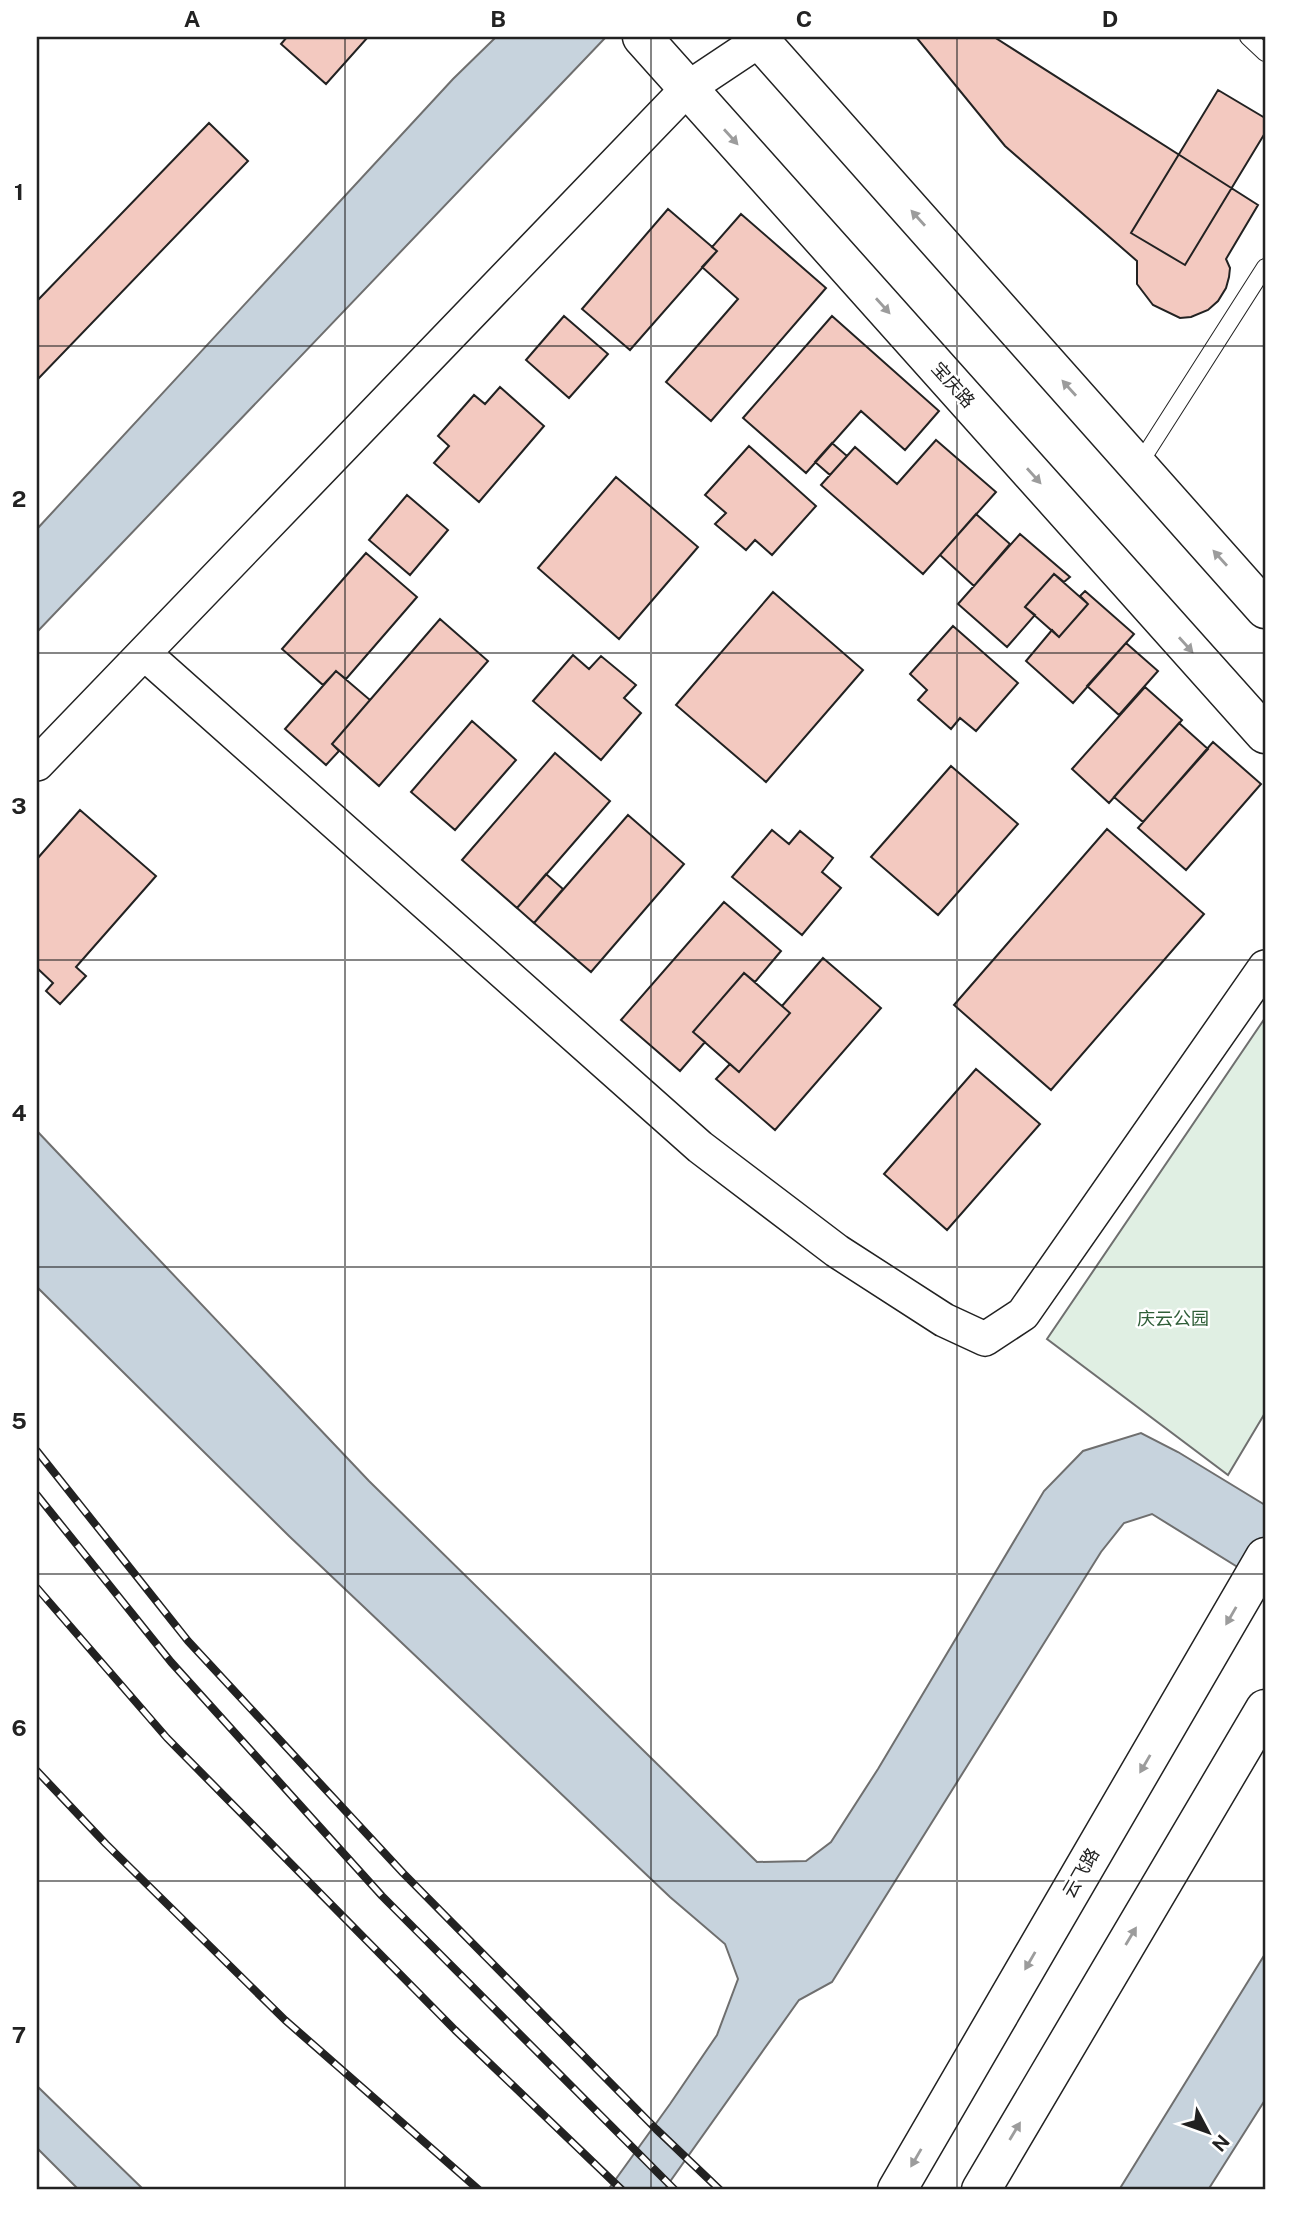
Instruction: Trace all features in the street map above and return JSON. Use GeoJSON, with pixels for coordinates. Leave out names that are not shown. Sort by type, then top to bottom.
{"type":"FeatureCollection","features":[{"type":"Feature","properties":{"kind":"main road","name":"宝庆路"},"geometry":{"type":"LineString","coordinates":[[642,37],[1265,734]]}},
{"type":"Feature","properties":{"kind":"main road"},"geometry":{"type":"LineString","coordinates":[[758,38],[1265,609]]}},
{"type":"Feature","properties":{"kind":"main road","name":"云飞路"},"geometry":{"type":"LineString","coordinates":[[897,2190],[1265,1557]]}},
{"type":"Feature","properties":{"kind":"main road"},"geometry":{"type":"LineString","coordinates":[[981,2190],[1265,1709]]}},
{"type":"Feature","properties":{"kind":"street"},"geometry":{"type":"LineString","coordinates":[[37,764],[687,87],[758,38]]}},
{"type":"Feature","properties":{"kind":"street"},"geometry":{"type":"LineString","coordinates":[[144,653],[700,1147],[837,1251],[944,1320],[985,1339],[1023,1314],[1265,967]]}},
{"type":"Feature","properties":{"kind":"lane"},"geometry":{"type":"LineString","coordinates":[[1248,37],[1265,53]]}},
{"type":"Feature","properties":{"kind":"lane"},"geometry":{"type":"LineString","coordinates":[[1138,466],[1265,267]]}},
{"type":"Feature","properties":{"kind":"green space","name":"庆云公园"},"geometry":{"type":"Polygon","coordinates":[[[1265,1018],[1265,1413],[1228,1475],[1047,1339],[1265,1018]]]}},
{"type":"Feature","properties":{"kind":"shaded area"},"geometry":{"type":"Polygon","coordinates":[[[496,37],[606,37],[37,632],[37,529],[453,79],[496,37]]]}},
{"type":"Feature","properties":{"kind":"shaded area"},"geometry":{"type":"Polygon","coordinates":[[[37,1131],[369,1481],[757,1862],[806,1861],[831,1842],[878,1769],[1044,1491],[1083,1451],[1141,1433],[1178,1452],[1265,1505],[1265,1584],[1152,1514],[1124,1523],[1101,1552],[832,1982],[799,2000],[664,2190],[608,2190],[717,2035],[738,1979],[725,1944],[670,1897],[289,1536],[37,1287],[37,1131]]]}},
{"type":"Feature","properties":{"kind":"shaded area"},"geometry":{"type":"Polygon","coordinates":[[[1265,1954],[1265,2100],[1208,2190],[1119,2190],[1265,1954]]]}},
{"type":"Feature","properties":{"kind":"shaded area"},"geometry":{"type":"Polygon","coordinates":[[[37,2086],[144,2190],[79,2190],[37,2148],[37,2086]]]}},
{"type":"Feature","properties":{"kind":"building"},"geometry":{"type":"Polygon","coordinates":[[[287,37],[368,37],[326,84],[281,44],[287,37]]]}},
{"type":"Feature","properties":{"kind":"building"},"geometry":{"type":"Polygon","coordinates":[[[916,37],[994,37],[1258,205],[1226,259],[1230,268],[1229,277],[1218,301],[1208,310],[1180,318],[1153,305],[1137,284],[1137,261],[1005,146],[916,37]]]}},
{"type":"Feature","properties":{"kind":"building"},"geometry":{"type":"Polygon","coordinates":[[[1218,90],[1265,118],[1265,133],[1185,265],[1131,233],[1218,90]]]}},
{"type":"Feature","properties":{"kind":"building"},"geometry":{"type":"Polygon","coordinates":[[[209,123],[248,161],[37,380],[37,301],[209,123]]]}},
{"type":"Feature","properties":{"kind":"building"},"geometry":{"type":"Polygon","coordinates":[[[668,209],[717,251],[630,350],[582,309],[668,209]]]}},
{"type":"Feature","properties":{"kind":"building"},"geometry":{"type":"Polygon","coordinates":[[[741,214],[826,288],[711,421],[666,382],[738,299],[702,267],[717,251],[712,247],[741,214]]]}},
{"type":"Feature","properties":{"kind":"building"},"geometry":{"type":"Polygon","coordinates":[[[564,316],[608,354],[569,398],[526,360],[564,316]]]}},
{"type":"Feature","properties":{"kind":"building"},"geometry":{"type":"Polygon","coordinates":[[[832,316],[939,411],[905,450],[861,411],[806,473],[743,418],[832,316]]]}},
{"type":"Feature","properties":{"kind":"building"},"geometry":{"type":"Polygon","coordinates":[[[500,387],[544,426],[479,502],[434,463],[449,446],[438,436],[474,395],[485,404],[500,387]]]}},
{"type":"Feature","properties":{"kind":"building"},"geometry":{"type":"Polygon","coordinates":[[[936,440],[996,492],[923,574],[821,485],[855,447],[897,484],[936,440]]]}},
{"type":"Feature","properties":{"kind":"building"},"geometry":{"type":"Polygon","coordinates":[[[832,443],[847,456],[830,475],[815,462],[832,443]]]}},
{"type":"Feature","properties":{"kind":"building"},"geometry":{"type":"Polygon","coordinates":[[[749,446],[816,506],[772,555],[755,540],[746,550],[715,524],[726,513],[705,495],[749,446]]]}},
{"type":"Feature","properties":{"kind":"building"},"geometry":{"type":"Polygon","coordinates":[[[616,477],[698,547],[619,639],[538,568],[616,477]]]}},
{"type":"Feature","properties":{"kind":"building"},"geometry":{"type":"Polygon","coordinates":[[[407,495],[448,530],[410,575],[369,540],[407,495]]]}},
{"type":"Feature","properties":{"kind":"building"},"geometry":{"type":"Polygon","coordinates":[[[976,514],[1010,544],[974,586],[940,555],[976,514]]]}},
{"type":"Feature","properties":{"kind":"building"},"geometry":{"type":"Polygon","coordinates":[[[1020,534],[1070,577],[1064,582],[1054,574],[1025,607],[1035,615],[1007,647],[958,604],[1020,534]]]}},
{"type":"Feature","properties":{"kind":"building"},"geometry":{"type":"Polygon","coordinates":[[[366,553],[417,597],[346,679],[336,671],[323,685],[282,649],[366,553]]]}},
{"type":"Feature","properties":{"kind":"building"},"geometry":{"type":"Polygon","coordinates":[[[1054,574],[1088,604],[1059,637],[1025,607],[1054,574]]]}},
{"type":"Feature","properties":{"kind":"building"},"geometry":{"type":"Polygon","coordinates":[[[1085,591],[1134,634],[1073,703],[1026,661],[1052,630],[1059,637],[1088,604],[1080,596],[1085,591]]]}},
{"type":"Feature","properties":{"kind":"building"},"geometry":{"type":"Polygon","coordinates":[[[773,592],[863,670],[766,782],[676,705],[773,592]]]}},
{"type":"Feature","properties":{"kind":"building"},"geometry":{"type":"Polygon","coordinates":[[[440,619],[488,661],[379,786],[332,744],[440,619]]]}},
{"type":"Feature","properties":{"kind":"building"},"geometry":{"type":"Polygon","coordinates":[[[953,626],[1018,683],[976,731],[960,718],[951,729],[918,700],[927,690],[910,674],[953,626]]]}},
{"type":"Feature","properties":{"kind":"building"},"geometry":{"type":"Polygon","coordinates":[[[1126,643],[1158,671],[1119,715],[1087,686],[1126,643]]]}},
{"type":"Feature","properties":{"kind":"building"},"geometry":{"type":"Polygon","coordinates":[[[573,655],[589,669],[601,656],[636,685],[624,698],[641,713],[601,760],[533,701],[573,655]]]}},
{"type":"Feature","properties":{"kind":"building"},"geometry":{"type":"Polygon","coordinates":[[[336,671],[370,700],[332,744],[339,751],[326,765],[285,729],[336,671]]]}},
{"type":"Feature","properties":{"kind":"building"},"geometry":{"type":"Polygon","coordinates":[[[1145,687],[1182,720],[1109,803],[1072,769],[1145,687]]]}},
{"type":"Feature","properties":{"kind":"building"},"geometry":{"type":"Polygon","coordinates":[[[472,721],[516,760],[455,830],[411,792],[472,721]]]}},
{"type":"Feature","properties":{"kind":"building"},"geometry":{"type":"Polygon","coordinates":[[[1179,723],[1208,749],[1143,822],[1114,797],[1179,723]]]}},
{"type":"Feature","properties":{"kind":"building"},"geometry":{"type":"Polygon","coordinates":[[[1213,742],[1261,784],[1186,870],[1138,828],[1213,742]]]}},
{"type":"Feature","properties":{"kind":"building"},"geometry":{"type":"Polygon","coordinates":[[[555,753],[610,801],[517,908],[462,860],[555,753]]]}},
{"type":"Feature","properties":{"kind":"building"},"geometry":{"type":"Polygon","coordinates":[[[951,766],[1018,824],[938,915],[871,857],[951,766]]]}},
{"type":"Feature","properties":{"kind":"building"},"geometry":{"type":"Polygon","coordinates":[[[80,810],[156,876],[76,967],[86,976],[60,1004],[46,991],[53,983],[37,968],[37,859],[80,810]]]}},
{"type":"Feature","properties":{"kind":"building"},"geometry":{"type":"Polygon","coordinates":[[[628,815],[684,864],[591,972],[534,923],[628,815]]]}},
{"type":"Feature","properties":{"kind":"building"},"geometry":{"type":"Polygon","coordinates":[[[1107,829],[1204,914],[1051,1090],[954,1005],[1107,829]]]}},
{"type":"Feature","properties":{"kind":"building"},"geometry":{"type":"Polygon","coordinates":[[[772,830],[789,844],[800,831],[833,858],[822,872],[841,888],[802,935],[732,877],[772,830]]]}},
{"type":"Feature","properties":{"kind":"building"},"geometry":{"type":"Polygon","coordinates":[[[546,874],[563,889],[534,923],[517,908],[546,874]]]}},
{"type":"Feature","properties":{"kind":"building"},"geometry":{"type":"Polygon","coordinates":[[[724,902],[781,951],[755,982],[744,973],[693,1032],[705,1042],[680,1071],[621,1020],[724,902]]]}},
{"type":"Feature","properties":{"kind":"building"},"geometry":{"type":"Polygon","coordinates":[[[823,958],[881,1008],[775,1130],[716,1079],[730,1064],[739,1072],[790,1013],[782,1006],[823,958]]]}},
{"type":"Feature","properties":{"kind":"building"},"geometry":{"type":"Polygon","coordinates":[[[744,973],[790,1013],[739,1072],[693,1032],[744,973]]]}},
{"type":"Feature","properties":{"kind":"building"},"geometry":{"type":"Polygon","coordinates":[[[976,1069],[1040,1124],[947,1230],[884,1174],[976,1069]]]}},
{"type":"Feature","properties":{"kind":"railway"},"geometry":{"type":"LineString","coordinates":[[37,1451],[188,1641],[403,1873],[656,2129],[720,2190]]}},
{"type":"Feature","properties":{"kind":"railway"},"geometry":{"type":"LineString","coordinates":[[37,1495],[171,1662],[382,1896],[675,2190]]}},
{"type":"Feature","properties":{"kind":"railway"},"geometry":{"type":"LineString","coordinates":[[37,1588],[167,1738],[455,2030],[622,2190]]}},
{"type":"Feature","properties":{"kind":"railway"},"geometry":{"type":"LineString","coordinates":[[37,1771],[106,1844],[285,2020],[479,2190]]}}]}
